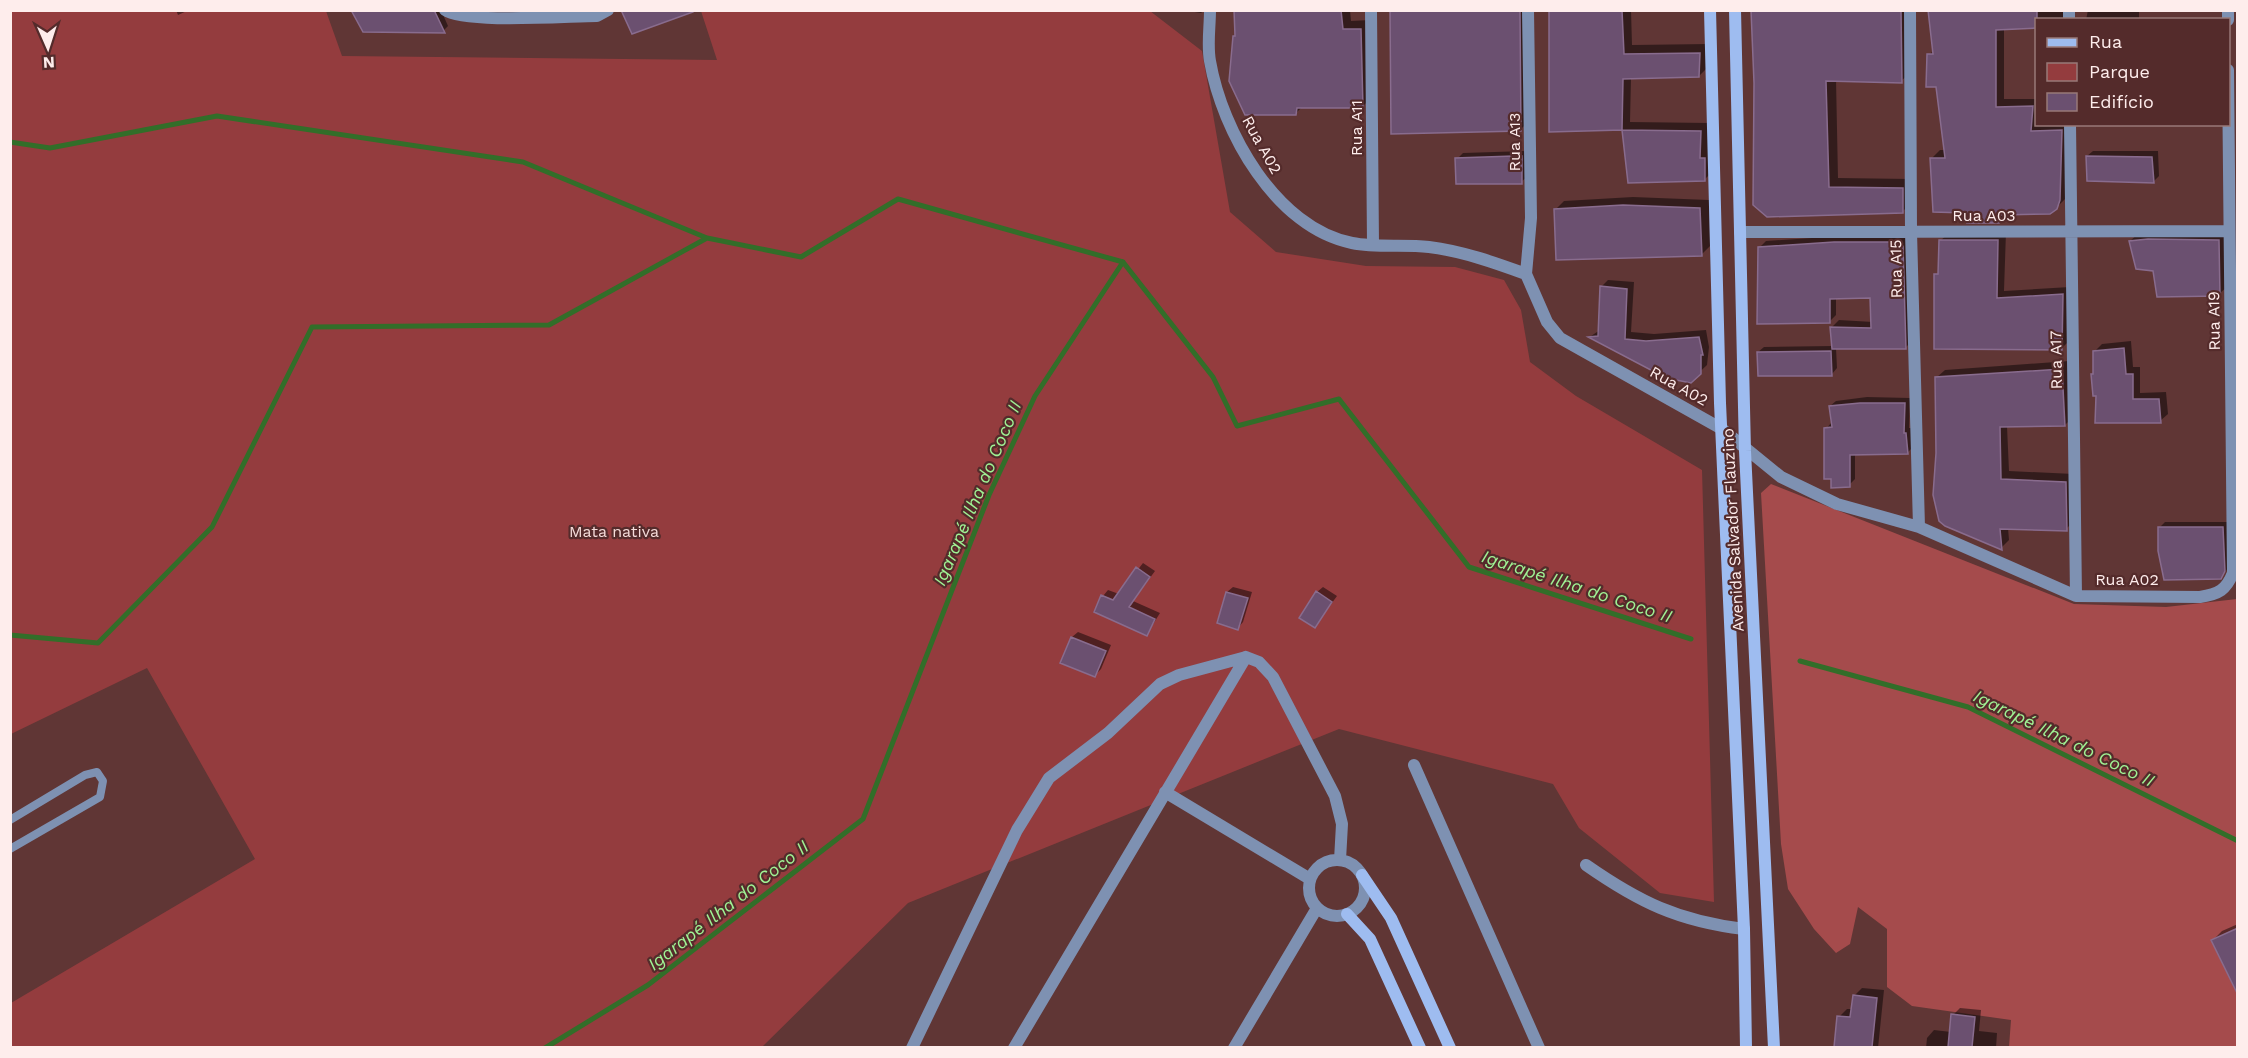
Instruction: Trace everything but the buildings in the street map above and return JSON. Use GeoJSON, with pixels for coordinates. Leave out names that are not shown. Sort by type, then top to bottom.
{"type":"FeatureCollection","features":[{"type":"Feature","properties":{"kind":"street"},"geometry":{"type":"LineString","coordinates":[[445,10],[450,14],[477,17],[597,16],[608,10]]}},
{"type":"Feature","properties":{"kind":"street","name":"Rua A02"},"geometry":{"type":"LineString","coordinates":[[1210,10],[1210,60],[1225,112],[1254,169],[1268,189],[1283,205],[1314,227],[1339,239],[1373,245],[1430,247],[1496,263],[1526,274],[1547,322],[1560,338],[1722,429],[1745,451],[1781,477],[1837,504],[1918,527],[2076,596],[2200,597],[2217,594],[2227,588],[2233,573]]}},
{"type":"Feature","properties":{"kind":"street","name":"Rua A11"},"geometry":{"type":"LineString","coordinates":[[1371,10],[1373,245]]}},
{"type":"Feature","properties":{"kind":"street","name":"Rua A13"},"geometry":{"type":"LineString","coordinates":[[1526,274],[1531,218],[1528,10]]}},
{"type":"Feature","properties":{"kind":"street","name":"Avenida Salvador Flauzino"},"geometry":{"type":"LineString","coordinates":[[1710,10],[1722,429],[1744,929],[1746,1047]]}},
{"type":"Feature","properties":{"kind":"street","name":"Avenida Salvador Flauzino"},"geometry":{"type":"LineString","coordinates":[[1735,10],[1745,451],[1774,1047]]}},
{"type":"Feature","properties":{"kind":"street","name":"Rua A15"},"geometry":{"type":"LineString","coordinates":[[1910,10],[1911,232],[1918,527]]}},
{"type":"Feature","properties":{"kind":"street","name":"Rua A17"},"geometry":{"type":"LineString","coordinates":[[2070,126],[2076,596]]}},
{"type":"Feature","properties":{"kind":"street","name":"Rua A19"},"geometry":{"type":"LineString","coordinates":[[2229,126],[2233,573]]}},
{"type":"Feature","properties":{"kind":"street","name":"Rua A03"},"geometry":{"type":"LineString","coordinates":[[1740,232],[2229,231]]}},
{"type":"Feature","properties":{"kind":"street"},"geometry":{"type":"LineString","coordinates":[[1014,1047],[1245,657]]}},
{"type":"Feature","properties":{"kind":"street"},"geometry":{"type":"LineString","coordinates":[[912,1047],[1017,830],[1049,778],[1108,733],[1160,684],[1179,675],[1245,657],[1259,662],[1273,676],[1335,796],[1342,824],[1340,860]]}},
{"type":"Feature","properties":{"kind":"street"},"geometry":{"type":"LineString","coordinates":[[1414,765],[1539,1047]]}},
{"type":"Feature","properties":{"kind":"street"},"geometry":{"type":"LineString","coordinates":[[1165,792],[1310,879]]}},
{"type":"Feature","properties":{"kind":"street"},"geometry":{"type":"LineString","coordinates":[[1362,875],[1365,894],[1355,910],[1347,915],[1330,916],[1317,908],[1309,894],[1310,879],[1321,864],[1340,860],[1357,868],[1362,875],[1391,918],[1450,1047]]}},
{"type":"Feature","properties":{"kind":"street"},"geometry":{"type":"LineString","coordinates":[[1586,865],[1635,897],[1680,917],[1702,924],[1744,929]]}},
{"type":"Feature","properties":{"kind":"street"},"geometry":{"type":"LineString","coordinates":[[1234,1047],[1317,908]]}},
{"type":"Feature","properties":{"kind":"street"},"geometry":{"type":"LineString","coordinates":[[1347,915],[1370,939],[1420,1047]]}},
{"type":"Feature","properties":{"kind":"lane"},"geometry":{"type":"LineString","coordinates":[[10,820],[85,775],[97,772],[103,781],[100,797],[10,849]]}},
{"type":"Feature","properties":{"kind":"green space","name":"Mata nativa"},"geometry":{"type":"Polygon","coordinates":[[[11,11],[326,11],[342,56],[717,60],[701,11],[1150,11],[1202,51],[1230,212],[1276,252],[1366,266],[1455,267],[1504,280],[1521,310],[1530,362],[1576,396],[1702,470],[1714,902],[1660,893],[1579,828],[1553,784],[1339,729],[908,903],[762,1047],[11,1047],[11,1003],[255,859],[147,668],[11,734],[11,11]]]}},
{"type":"Feature","properties":{"kind":"shaded area"},"geometry":{"type":"Polygon","coordinates":[[[1771,484],[2074,604],[2166,607],[2237,599],[2237,1047],[2009,1047],[2011,1020],[1912,1006],[1887,987],[1887,929],[1858,907],[1850,944],[1836,953],[1814,929],[1788,889],[1781,844],[1761,493],[1771,484]]]}},
{"type":"Feature","properties":{"kind":"waterway"},"geometry":{"type":"LineString","coordinates":[[10,142],[50,148],[217,116],[523,162],[707,238],[801,257],[898,199],[1123,262]]}},
{"type":"Feature","properties":{"kind":"waterway"},"geometry":{"type":"LineString","coordinates":[[10,635],[98,643],[212,527],[312,327],[549,325],[707,238]]}},
{"type":"Feature","properties":{"kind":"waterway","name":"Igarapé Ilha do Coco II"},"geometry":{"type":"LineString","coordinates":[[545,1048],[648,985],[863,819],[989,495],[1035,396],[1123,262],[1213,377],[1237,426],[1339,399],[1469,567],[1691,639]]}},
{"type":"Feature","properties":{"kind":"waterway","name":"Igarapé Ilha do Coco II"},"geometry":{"type":"LineString","coordinates":[[1800,661],[1968,707],[2238,841]]}}]}
